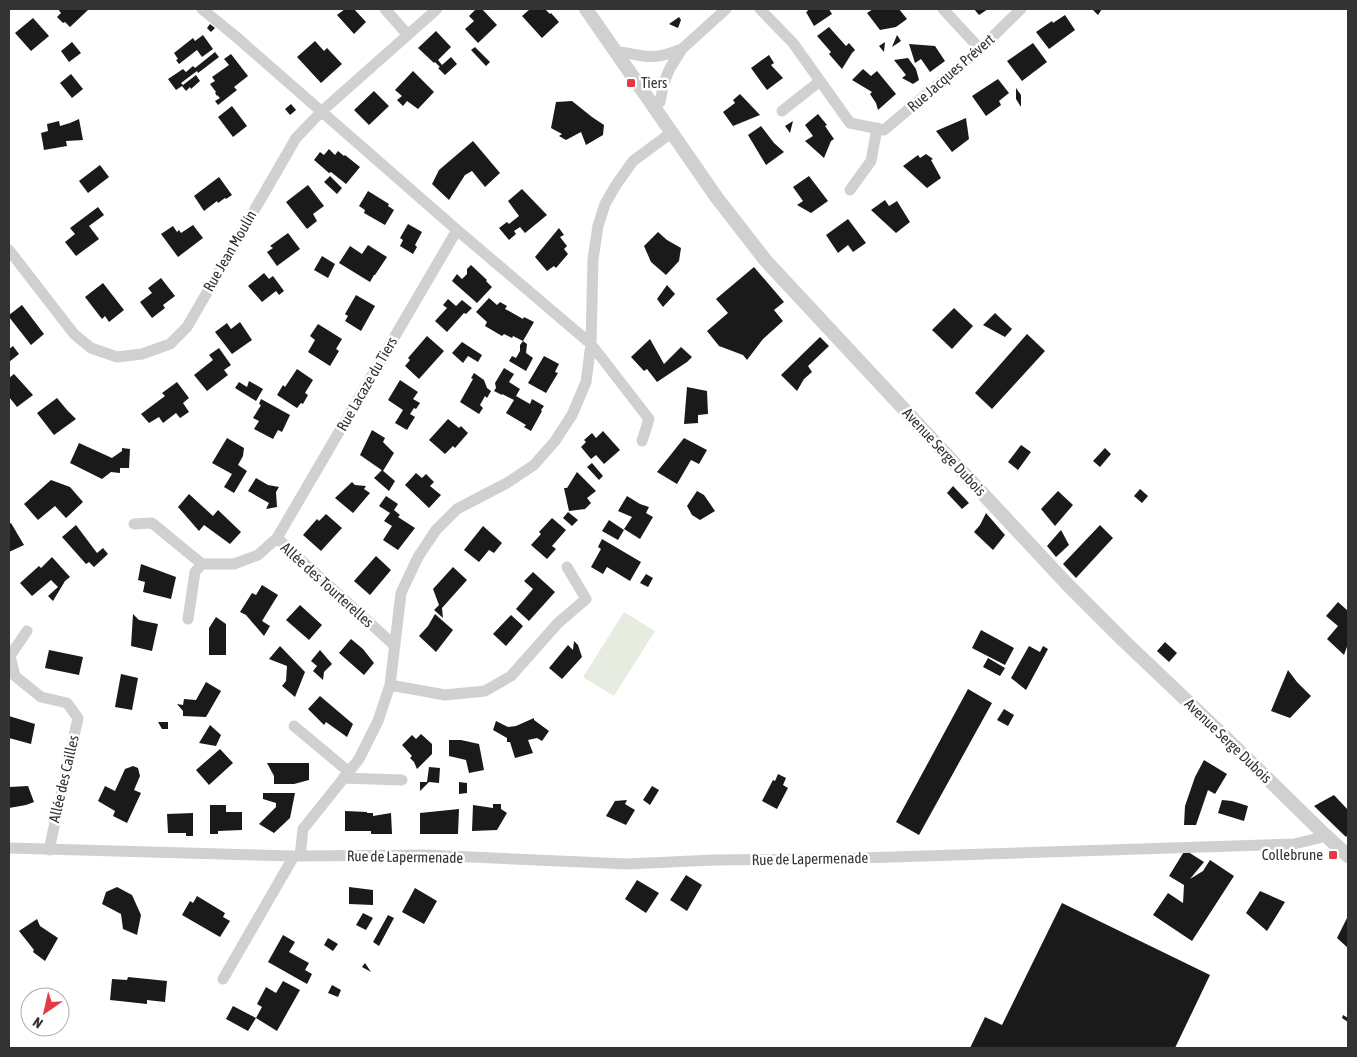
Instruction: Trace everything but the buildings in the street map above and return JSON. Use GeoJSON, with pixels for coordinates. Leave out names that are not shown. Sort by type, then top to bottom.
{"type":"FeatureCollection","features":[{"type":"Feature","properties":{"kind":"street"},"geometry":{"type":"LineString","coordinates":[[202,9],[591,344],[649,419],[642,440]]}},
{"type":"Feature","properties":{"kind":"street"},"geometry":{"type":"LineString","coordinates":[[386,9],[408,35]]}},
{"type":"Feature","properties":{"kind":"street","name":"Rue Jean Moulin"},"geometry":{"type":"LineString","coordinates":[[9,250],[74,334],[92,348],[116,357],[142,354],[170,344],[187,327],[296,138],[322,111],[437,9]]}},
{"type":"Feature","properties":{"kind":"street","name":"Avenue Serge Dubois"},"geometry":{"type":"LineString","coordinates":[[586,9],[717,198],[766,261],[1066,582],[1124,641],[1323,833],[1347,850]]}},
{"type":"Feature","properties":{"kind":"street"},"geometry":{"type":"LineString","coordinates":[[654,109],[660,102],[664,82],[670,68],[682,49],[726,9]]}},
{"type":"Feature","properties":{"kind":"street"},"geometry":{"type":"LineString","coordinates":[[760,9],[793,43],[850,123],[877,128],[871,161],[850,190]]}},
{"type":"Feature","properties":{"kind":"street"},"geometry":{"type":"LineString","coordinates":[[943,9],[980,49]]}},
{"type":"Feature","properties":{"kind":"street","name":"Rue Jacques Prévert"},"geometry":{"type":"LineString","coordinates":[[877,128],[884,130],[980,49],[1022,9]]}},
{"type":"Feature","properties":{"kind":"street"},"geometry":{"type":"LineString","coordinates":[[616,52],[656,57],[668,55],[682,49]]}},
{"type":"Feature","properties":{"kind":"street"},"geometry":{"type":"LineString","coordinates":[[782,111],[820,81]]}},
{"type":"Feature","properties":{"kind":"street"},"geometry":{"type":"LineString","coordinates":[[223,979],[297,856],[304,829],[359,759],[378,721],[390,685],[402,593],[418,557],[436,530],[457,509],[534,465],[555,441],[572,415],[586,382],[591,344],[593,259],[598,226],[605,204],[633,161],[671,133]]}},
{"type":"Feature","properties":{"kind":"street","name":"Rue Lacaze du Tiers"},"geometry":{"type":"LineString","coordinates":[[276,538],[457,230]]}},
{"type":"Feature","properties":{"kind":"street"},"geometry":{"type":"LineString","coordinates":[[134,524],[152,523],[202,564],[195,572],[188,619]]}},
{"type":"Feature","properties":{"kind":"street","name":"Allée des Tourterelles"},"geometry":{"type":"LineString","coordinates":[[202,564],[234,564],[258,556],[276,538],[395,646]]}},
{"type":"Feature","properties":{"kind":"street"},"geometry":{"type":"LineString","coordinates":[[390,685],[445,695],[485,691],[511,676],[558,624],[586,599],[567,567]]}},
{"type":"Feature","properties":{"kind":"street","name":"Allée des Cailles"},"geometry":{"type":"LineString","coordinates":[[27,630],[10,656],[15,676],[41,697],[66,704],[78,718],[48,850]]}},
{"type":"Feature","properties":{"kind":"street"},"geometry":{"type":"LineString","coordinates":[[294,726],[346,775],[402,780]]}},
{"type":"Feature","properties":{"kind":"street","name":"Rue de Lapermenade"},"geometry":{"type":"LineString","coordinates":[[9,848],[297,856],[426,855],[627,864],[1294,844],[1319,838],[1323,833]]}},
{"type":"Feature","properties":{"kind":"shaded area"},"geometry":{"type":"Polygon","coordinates":[[[624,612],[655,631],[614,696],[583,677],[624,612]]]}},
{"type":"Feature","properties":{"kind":"place","name":"Tiers"},"geometry":{"type":"Point","coordinates":[631,83]}},
{"type":"Feature","properties":{"kind":"place","name":"Collebrune"},"geometry":{"type":"Point","coordinates":[1333,855]}}]}
